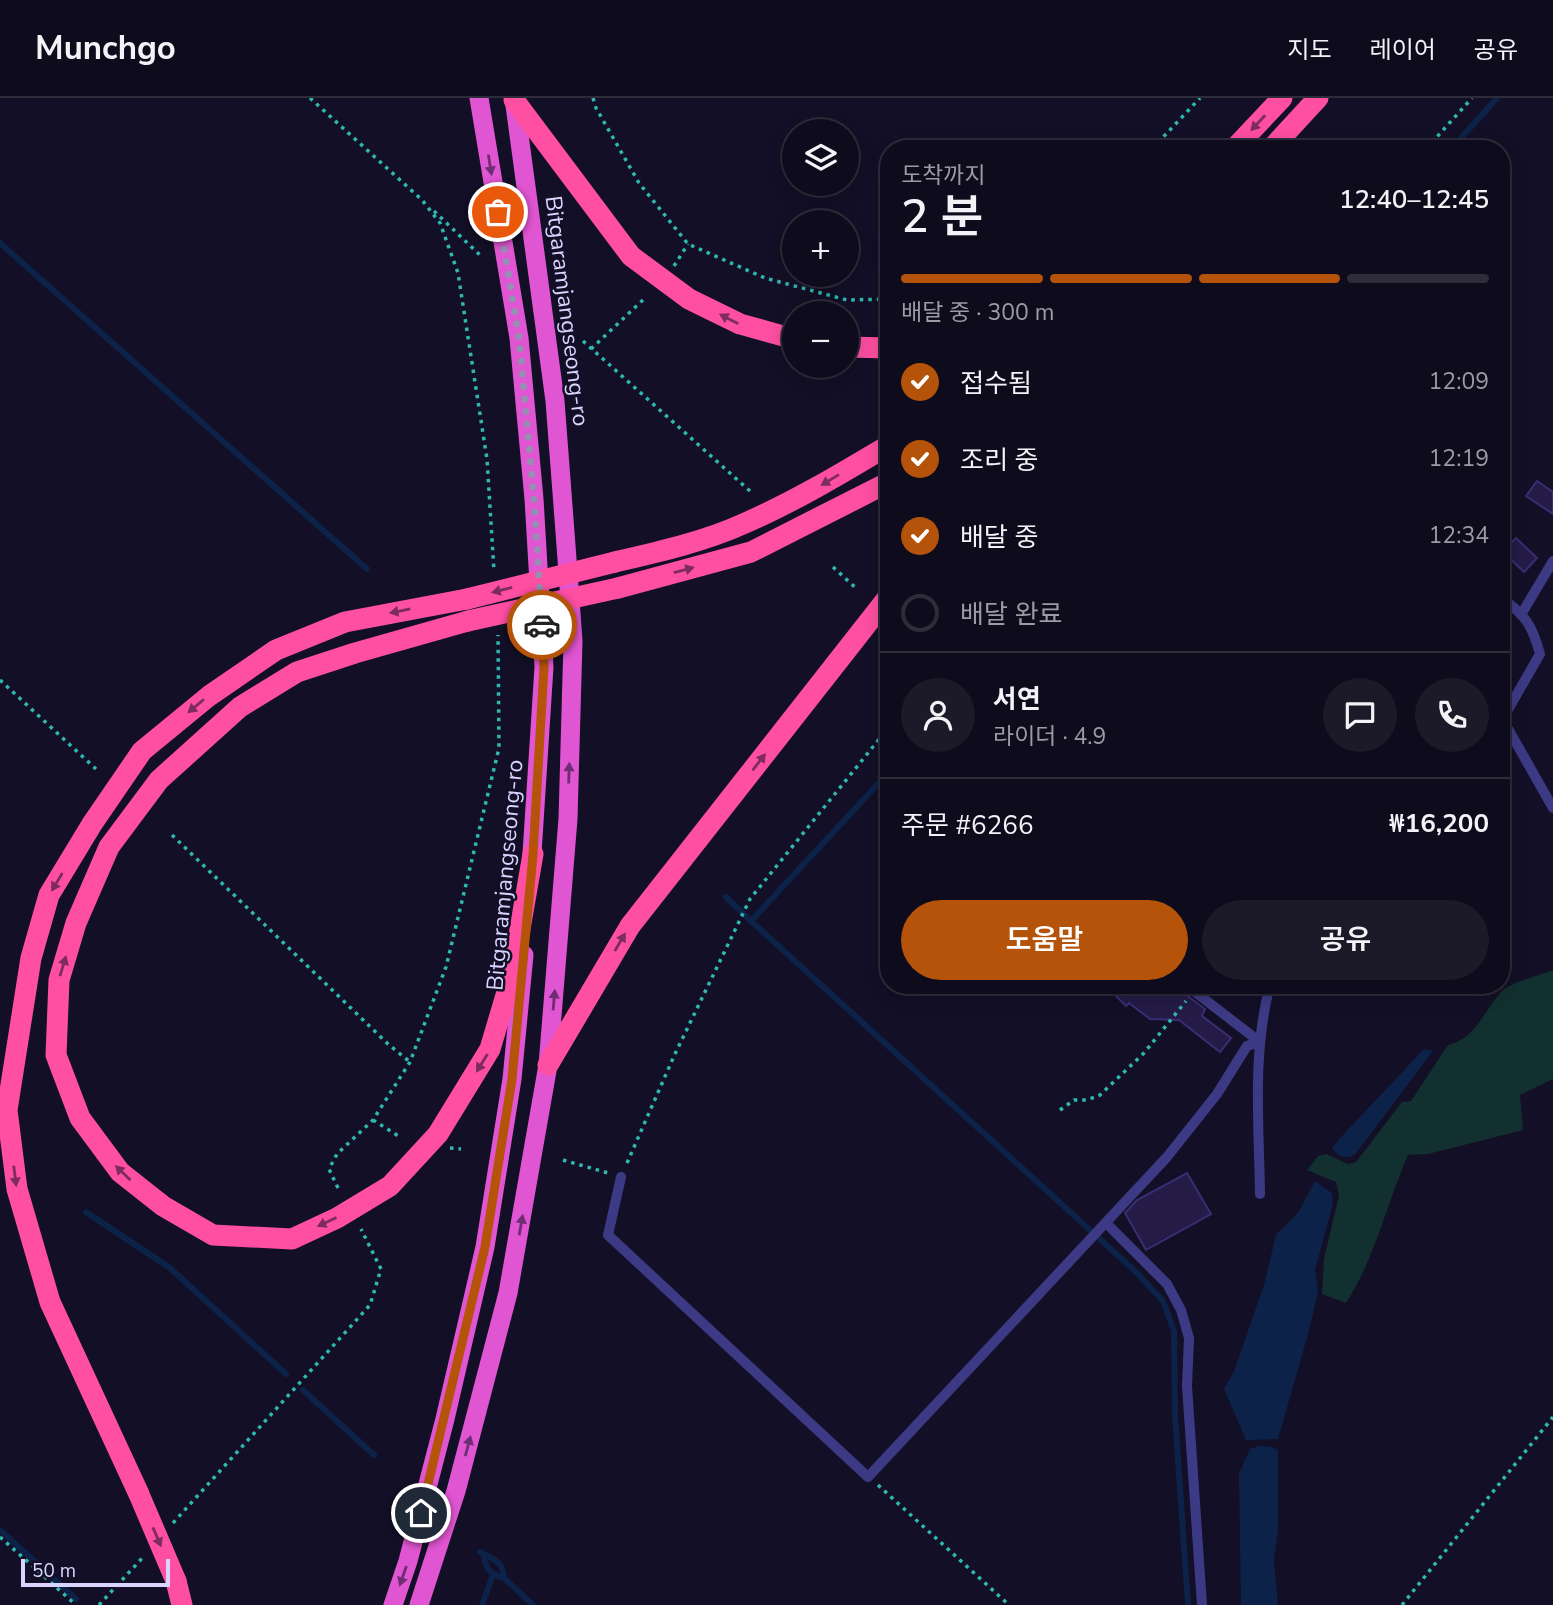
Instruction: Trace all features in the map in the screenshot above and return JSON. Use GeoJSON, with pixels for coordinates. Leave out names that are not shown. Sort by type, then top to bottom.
{"type":"FeatureCollection","features":[{"type":"Feature","properties":{"kind":"highway","name":"Bitgaramjangseong-ro"},"geometry":{"type":"LineString","coordinates":[[393,1605],[408,1560],[445,1419],[485,1247],[512,1079],[533,855],[544,667],[534,499],[519,338],[479,98]]}},
{"type":"Feature","properties":{"kind":"highway"},"geometry":{"type":"LineString","coordinates":[[1242,140],[1282,98]]}},
{"type":"Feature","properties":{"kind":"highway"},"geometry":{"type":"LineString","coordinates":[[1279,140],[1318,98]]}},
{"type":"Feature","properties":{"kind":"highway","name":"Bitgaramjangseong-ro"},"geometry":{"type":"LineString","coordinates":[[419,1605],[456,1490],[508,1293],[548,1065],[568,819],[573,641],[555,401],[514,99]]}},
{"type":"Feature","properties":{"kind":"highway"},"geometry":{"type":"LineString","coordinates":[[514,99],[631,256],[690,299],[740,324],[782,336]]}},
{"type":"Feature","properties":{"kind":"highway"},"geometry":{"type":"LineString","coordinates":[[859,347],[880,348]]}},
{"type":"Feature","properties":{"kind":"highway"},"geometry":{"type":"LineString","coordinates":[[182,1605],[176,1581],[138,1492],[50,1302],[17,1189],[7,1110],[31,958],[49,895],[92,824],[142,751],[209,696],[275,650],[345,622],[467,599],[673,548],[742,525],[813,491],[880,450]]}},
{"type":"Feature","properties":{"kind":"highway"},"geometry":{"type":"LineString","coordinates":[[533,855],[512,975],[491,1049],[438,1134],[390,1186],[337,1218],[292,1239],[213,1235],[163,1206],[120,1172],[80,1118],[56,1055],[59,980],[76,923],[110,846],[159,780],[240,707],[297,673],[355,653],[468,621],[618,588],[751,552],[880,487]]}},
{"type":"Feature","properties":{"kind":"highway"},"geometry":{"type":"LineString","coordinates":[[548,1065],[630,926],[880,607]]}},
{"type":"Feature","properties":{"kind":"lane"},"geometry":{"type":"LineString","coordinates":[[1522,613],[1553,561]]}},
{"type":"Feature","properties":{"kind":"lane"},"geometry":{"type":"LineString","coordinates":[[1510,604],[1522,613],[1534,630],[1540,654],[1510,706]]}},
{"type":"Feature","properties":{"kind":"lane"},"geometry":{"type":"LineString","coordinates":[[1540,654],[1553,652]]}},
{"type":"Feature","properties":{"kind":"lane"},"geometry":{"type":"LineString","coordinates":[[1510,734],[1553,808]]}},
{"type":"Feature","properties":{"kind":"lane"},"geometry":{"type":"LineString","coordinates":[[1198,994],[1260,1042]]}},
{"type":"Feature","properties":{"kind":"lane"},"geometry":{"type":"LineString","coordinates":[[1260,1194],[1258,1067],[1268,994]]}},
{"type":"Feature","properties":{"kind":"lane"},"geometry":{"type":"LineString","coordinates":[[621,1177],[608,1235],[869,1477],[1085,1247],[1194,1124],[1247,1046],[1260,1042]]}},
{"type":"Feature","properties":{"kind":"lane"},"geometry":{"type":"LineString","coordinates":[[1103,1227],[1167,1284],[1181,1310],[1189,1338],[1187,1386],[1202,1605]]}},
{"type":"Feature","properties":{"kind":"path"},"geometry":{"type":"LineString","coordinates":[[593,98],[596,108],[639,183],[688,244],[765,278],[847,300],[880,299]]}},
{"type":"Feature","properties":{"kind":"path"},"geometry":{"type":"LineString","coordinates":[[1160,140],[1200,98]]}},
{"type":"Feature","properties":{"kind":"path"},"geometry":{"type":"LineString","coordinates":[[1434,140],[1472,98]]}},
{"type":"Feature","properties":{"kind":"path"},"geometry":{"type":"LineString","coordinates":[[422,200],[483,258]]}},
{"type":"Feature","properties":{"kind":"path"},"geometry":{"type":"LineString","coordinates":[[674,266],[688,244]]}},
{"type":"Feature","properties":{"kind":"path"},"geometry":{"type":"LineString","coordinates":[[592,349],[645,298]]}},
{"type":"Feature","properties":{"kind":"path"},"geometry":{"type":"LineString","coordinates":[[583,341],[751,492]]}},
{"type":"Feature","properties":{"kind":"path"},"geometry":{"type":"LineString","coordinates":[[833,567],[858,590]]}},
{"type":"Feature","properties":{"kind":"path"},"geometry":{"type":"LineString","coordinates":[[0,680],[96,769]]}},
{"type":"Feature","properties":{"kind":"path"},"geometry":{"type":"LineString","coordinates":[[564,1160],[621,1177],[674,1056],[750,899],[880,738]]}},
{"type":"Feature","properties":{"kind":"path"},"geometry":{"type":"LineString","coordinates":[[172,835],[388,1044],[411,1062]]}},
{"type":"Feature","properties":{"kind":"path"},"geometry":{"type":"LineString","coordinates":[[1060,1110],[1074,1100],[1087,1100],[1100,1095],[1144,1053],[1186,994]]}},
{"type":"Feature","properties":{"kind":"path"},"geometry":{"type":"LineString","coordinates":[[373,1120],[400,1137]]}},
{"type":"Feature","properties":{"kind":"path"},"geometry":{"type":"LineString","coordinates":[[165,1532],[370,1305],[381,1269],[361,1229]]}},
{"type":"Feature","properties":{"kind":"path"},"geometry":{"type":"LineString","coordinates":[[1402,1605],[1553,1417]]}},
{"type":"Feature","properties":{"kind":"path"},"geometry":{"type":"LineString","coordinates":[[869,1477],[1009,1605]]}},
{"type":"Feature","properties":{"kind":"path"},"geometry":{"type":"LineString","coordinates":[[0,1537],[76,1605]]}},
{"type":"Feature","properties":{"kind":"path"},"geometry":{"type":"LineString","coordinates":[[99,1605],[146,1553]]}},
{"type":"Feature","properties":{"kind":"green space"},"geometry":{"type":"Polygon","coordinates":[[[1553,970],[1553,1079],[1520,1095],[1523,1130],[1428,1154],[1408,1155],[1373,1249],[1346,1303],[1322,1294],[1324,1259],[1339,1195],[1336,1182],[1307,1170],[1318,1156],[1326,1154],[1348,1164],[1356,1162],[1402,1102],[1411,1101],[1448,1045],[1473,1030],[1499,994],[1510,994],[1510,986],[1553,970]]]}},
{"type":"Feature","properties":{"kind":"water"},"geometry":{"type":"Polygon","coordinates":[[[1424,1049],[1433,1051],[1356,1153],[1346,1157],[1337,1154],[1332,1148],[1424,1049]]]}},
{"type":"Feature","properties":{"kind":"water"},"geometry":{"type":"Polygon","coordinates":[[[1315,1181],[1332,1193],[1333,1204],[1315,1270],[1318,1291],[1310,1327],[1278,1439],[1246,1440],[1224,1389],[1234,1371],[1264,1285],[1276,1235],[1298,1213],[1315,1181]]]}},
{"type":"Feature","properties":{"kind":"water"},"geometry":{"type":"Polygon","coordinates":[[[1259,1446],[1278,1450],[1278,1530],[1274,1561],[1278,1605],[1241,1605],[1239,1473],[1250,1449],[1259,1446]]]}},
{"type":"Feature","properties":{"kind":"building"},"geometry":{"type":"Polygon","coordinates":[[[1537,481],[1553,492],[1553,514],[1526,496],[1537,481]]]}},
{"type":"Feature","properties":{"kind":"building"},"geometry":{"type":"Polygon","coordinates":[[[1516,538],[1537,558],[1524,572],[1510,559],[1510,544],[1516,538]]]}},
{"type":"Feature","properties":{"kind":"building"},"geometry":{"type":"Polygon","coordinates":[[[1114,994],[1185,994],[1205,1009],[1202,1016],[1231,1038],[1220,1052],[1179,1020],[1150,1019],[1129,1003],[1126,1006],[1114,994]]]}},
{"type":"Feature","properties":{"kind":"building"},"geometry":{"type":"Polygon","coordinates":[[[1187,1173],[1211,1214],[1146,1250],[1125,1213],[1137,1200],[1187,1173]]]}},
{"type":"Feature","properties":{"kind":"waterway"},"geometry":{"type":"LineString","coordinates":[[1459,140],[1497,98]]}},
{"type":"Feature","properties":{"kind":"waterway"},"geometry":{"type":"LineString","coordinates":[[0,243],[367,569]]}},
{"type":"Feature","properties":{"kind":"waterway"},"geometry":{"type":"LineString","coordinates":[[880,782],[751,921],[1136,1272],[1163,1301],[1174,1331],[1175,1415],[1188,1605]]}},
{"type":"Feature","properties":{"kind":"waterway"},"geometry":{"type":"LineString","coordinates":[[726,897],[751,921]]}},
{"type":"Feature","properties":{"kind":"waterway"},"geometry":{"type":"LineString","coordinates":[[86,1212],[170,1268],[286,1374]]}},
{"type":"Feature","properties":{"kind":"waterway"},"geometry":{"type":"LineString","coordinates":[[303,1390],[374,1455]]}},
{"type":"Feature","properties":{"kind":"waterway"},"geometry":{"type":"LineString","coordinates":[[0,1530],[76,1599]]}},
{"type":"Feature","properties":{"kind":"waterway"},"geometry":{"type":"LineString","coordinates":[[480,1552],[497,1562],[502,1568],[504,1578],[533,1605]]}},
{"type":"Feature","properties":{"kind":"waterway"},"geometry":{"type":"LineString","coordinates":[[484,1555],[490,1571],[504,1578]]}},
{"type":"Feature","properties":{"kind":"waterway"},"geometry":{"type":"LineString","coordinates":[[482,1605],[493,1575]]}},
{"type":"Feature","properties":{"kind":"way so far"},"geometry":{"type":"LineString","coordinates":[[498,212],[519,338],[542,625]]}},
{"type":"Feature","properties":{"kind":"route"},"geometry":{"type":"LineString","coordinates":[[421,1513],[485,1247],[512,1079],[533,855],[544,667],[542,625]]}}]}
